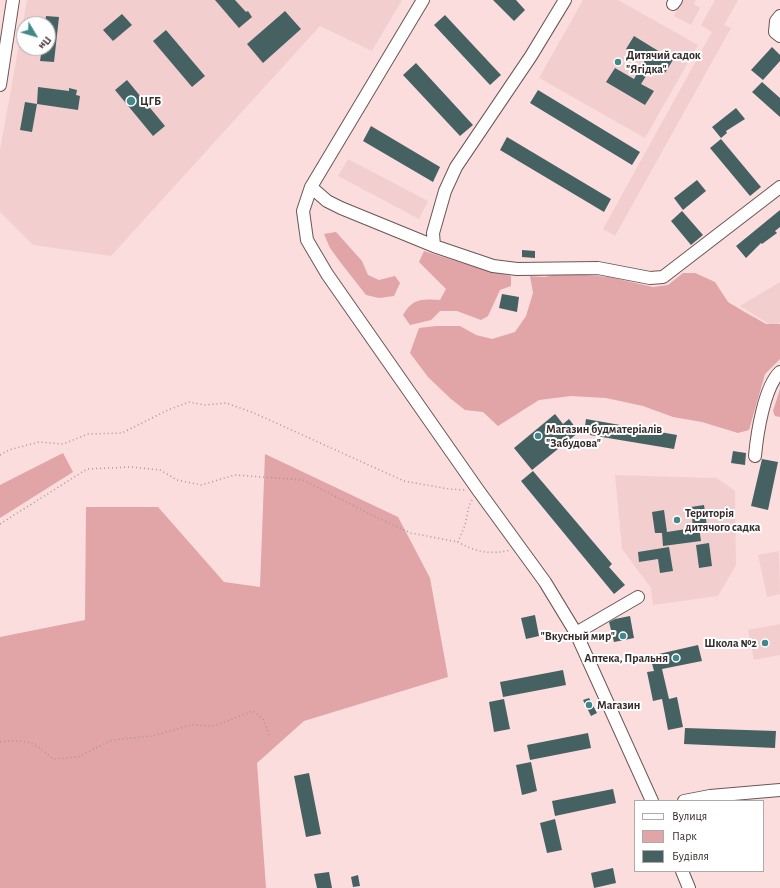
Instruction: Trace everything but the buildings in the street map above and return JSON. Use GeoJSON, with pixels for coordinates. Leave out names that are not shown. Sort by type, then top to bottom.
{"type":"FeatureCollection","features":[{"type":"Feature","properties":{"kind":"street"},"geometry":{"type":"LineString","coordinates":[[0,85],[5,29],[13,0]]}},
{"type":"Feature","properties":{"kind":"street"},"geometry":{"type":"LineString","coordinates":[[423,0],[311,187],[303,211],[307,240],[327,274],[478,490],[545,582],[576,633],[652,800]]}},
{"type":"Feature","properties":{"kind":"street"},"geometry":{"type":"LineString","coordinates":[[434,246],[433,233],[445,191],[456,167],[531,56],[565,0]]}},
{"type":"Feature","properties":{"kind":"street"},"geometry":{"type":"LineString","coordinates":[[780,16],[776,21],[775,32],[780,36]]}},
{"type":"Feature","properties":{"kind":"street"},"geometry":{"type":"LineString","coordinates":[[311,187],[327,201],[341,208],[434,246],[493,266],[517,269],[598,268],[650,278],[663,277],[780,187]]}},
{"type":"Feature","properties":{"kind":"street"},"geometry":{"type":"LineString","coordinates":[[754,456],[765,406],[774,378],[780,372]]}},
{"type":"Feature","properties":{"kind":"street"},"geometry":{"type":"LineString","coordinates":[[576,633],[638,597]]}},
{"type":"Feature","properties":{"kind":"street"},"geometry":{"type":"LineString","coordinates":[[689,800],[710,796],[780,790]]}},
{"type":"Feature","properties":{"kind":"street"},"geometry":{"type":"LineString","coordinates":[[682,872],[690,888]]}},
{"type":"Feature","properties":{"kind":"path"},"geometry":{"type":"LineString","coordinates":[[0,455],[8,450],[39,442],[63,444],[88,434],[122,434],[168,410],[188,402],[205,405],[226,403],[254,413],[404,482],[449,489],[478,490],[469,506],[465,525],[458,542]]}},
{"type":"Feature","properties":{"kind":"path"},"geometry":{"type":"LineString","coordinates":[[0,524],[87,469],[131,466],[160,470],[177,480],[201,485],[235,475],[303,480],[411,533],[458,542],[468,548],[483,552],[500,553],[520,548]]}},
{"type":"Feature","properties":{"kind":"path"},"geometry":{"type":"LineString","coordinates":[[0,742],[22,740],[39,746],[53,759],[78,757],[112,740],[153,736],[191,725],[214,726],[253,711],[263,719],[270,737]]}},
{"type":"Feature","properties":{"kind":"shaded area","name":"ЦГБ"},"geometry":{"type":"Polygon","coordinates":[[[27,0],[402,0],[372,51],[320,26],[111,256],[33,245],[0,212],[0,150],[17,56],[56,56],[56,16],[24,16],[27,0]]]}},
{"type":"Feature","properties":{"kind":"shaded area","name":"Дитячий садок \"Ягідка\""},"geometry":{"type":"Polygon","coordinates":[[[583,0],[618,0],[698,45],[645,138],[539,78],[583,0]]]}},
{"type":"Feature","properties":{"kind":"shaded area"},"geometry":{"type":"Polygon","coordinates":[[[683,0],[696,0],[694,4],[700,8],[691,25],[674,16],[683,0]]]}},
{"type":"Feature","properties":{"kind":"shaded area"},"geometry":{"type":"Polygon","coordinates":[[[715,0],[738,0],[724,25],[731,28],[615,236],[603,229],[712,32],[701,25],[715,0]]]}},
{"type":"Feature","properties":{"kind":"shaded area"},"geometry":{"type":"Polygon","coordinates":[[[348,159],[428,201],[419,219],[338,176],[348,159]]]}},
{"type":"Feature","properties":{"kind":"shaded area"},"geometry":{"type":"Polygon","coordinates":[[[780,282],[780,322],[774,327],[740,306],[780,282]]]}},
{"type":"Feature","properties":{"kind":"shaded area","name":"Територія дитячого садка"},"geometry":{"type":"Polygon","coordinates":[[[615,475],[717,478],[735,491],[736,565],[718,596],[653,605],[651,588],[622,549],[615,475]]]}},
{"type":"Feature","properties":{"kind":"shaded area"},"geometry":{"type":"Polygon","coordinates":[[[779,551],[780,594],[767,597],[758,555],[779,551]]]}},
{"type":"Feature","properties":{"kind":"shaded area","name":"Школа №2"},"geometry":{"type":"Polygon","coordinates":[[[780,624],[780,655],[754,660],[748,630],[780,624]]]}},
{"type":"Feature","properties":{"kind":"green space"},"geometry":{"type":"Polygon","coordinates":[[[336,232],[362,261],[368,275],[379,280],[395,276],[400,283],[394,296],[379,298],[366,295],[330,248],[324,234],[336,232]]]}},
{"type":"Feature","properties":{"kind":"green space"},"geometry":{"type":"Polygon","coordinates":[[[424,251],[481,269],[511,276],[511,286],[500,290],[488,316],[481,320],[457,311],[440,311],[431,320],[410,325],[403,315],[410,305],[423,300],[440,300],[446,289],[419,262],[424,251]]]}},
{"type":"Feature","properties":{"kind":"green space"},"geometry":{"type":"Polygon","coordinates":[[[561,273],[609,277],[653,287],[668,285],[683,273],[695,273],[715,282],[728,302],[743,311],[766,324],[780,324],[780,359],[765,374],[749,430],[738,433],[702,422],[673,417],[643,406],[606,398],[571,396],[539,400],[498,426],[483,412],[465,410],[451,399],[428,377],[410,353],[419,328],[460,326],[476,335],[492,339],[515,332],[526,316],[533,293],[530,276],[545,277],[561,273]]]}},
{"type":"Feature","properties":{"kind":"green space"},"geometry":{"type":"Polygon","coordinates":[[[780,389],[780,417],[775,416],[773,411],[780,389]]]}},
{"type":"Feature","properties":{"kind":"green space"},"geometry":{"type":"Polygon","coordinates":[[[63,453],[73,472],[0,518],[0,485],[63,453]]]}},
{"type":"Feature","properties":{"kind":"green space"},"geometry":{"type":"Polygon","coordinates":[[[265,454],[398,517],[430,578],[448,677],[304,721],[257,763],[266,888],[0,888],[0,637],[85,620],[86,507],[158,507],[224,582],[260,587],[265,454]]]}},
{"type":"Feature","properties":{"kind":"place","name":"Дитячий садок \"Ягідка\""},"geometry":{"type":"Point","coordinates":[618,62]}},
{"type":"Feature","properties":{"kind":"place","name":"ЦГБ"},"geometry":{"type":"Point","coordinates":[131,101]}},
{"type":"Feature","properties":{"kind":"place","name":"Магазин будматеріалів \"Забудова\""},"geometry":{"type":"Point","coordinates":[538,436]}},
{"type":"Feature","properties":{"kind":"place","name":"Територія дитячого садка"},"geometry":{"type":"Point","coordinates":[677,520]}},
{"type":"Feature","properties":{"kind":"place","name":"\"Вкусный мир\""},"geometry":{"type":"Point","coordinates":[623,636]}},
{"type":"Feature","properties":{"kind":"place","name":"Школа №2"},"geometry":{"type":"Point","coordinates":[765,643]}},
{"type":"Feature","properties":{"kind":"place","name":"Аптека, Пральня"},"geometry":{"type":"Point","coordinates":[676,658]}},
{"type":"Feature","properties":{"kind":"place","name":"Магазин"},"geometry":{"type":"Point","coordinates":[589,705]}}]}
